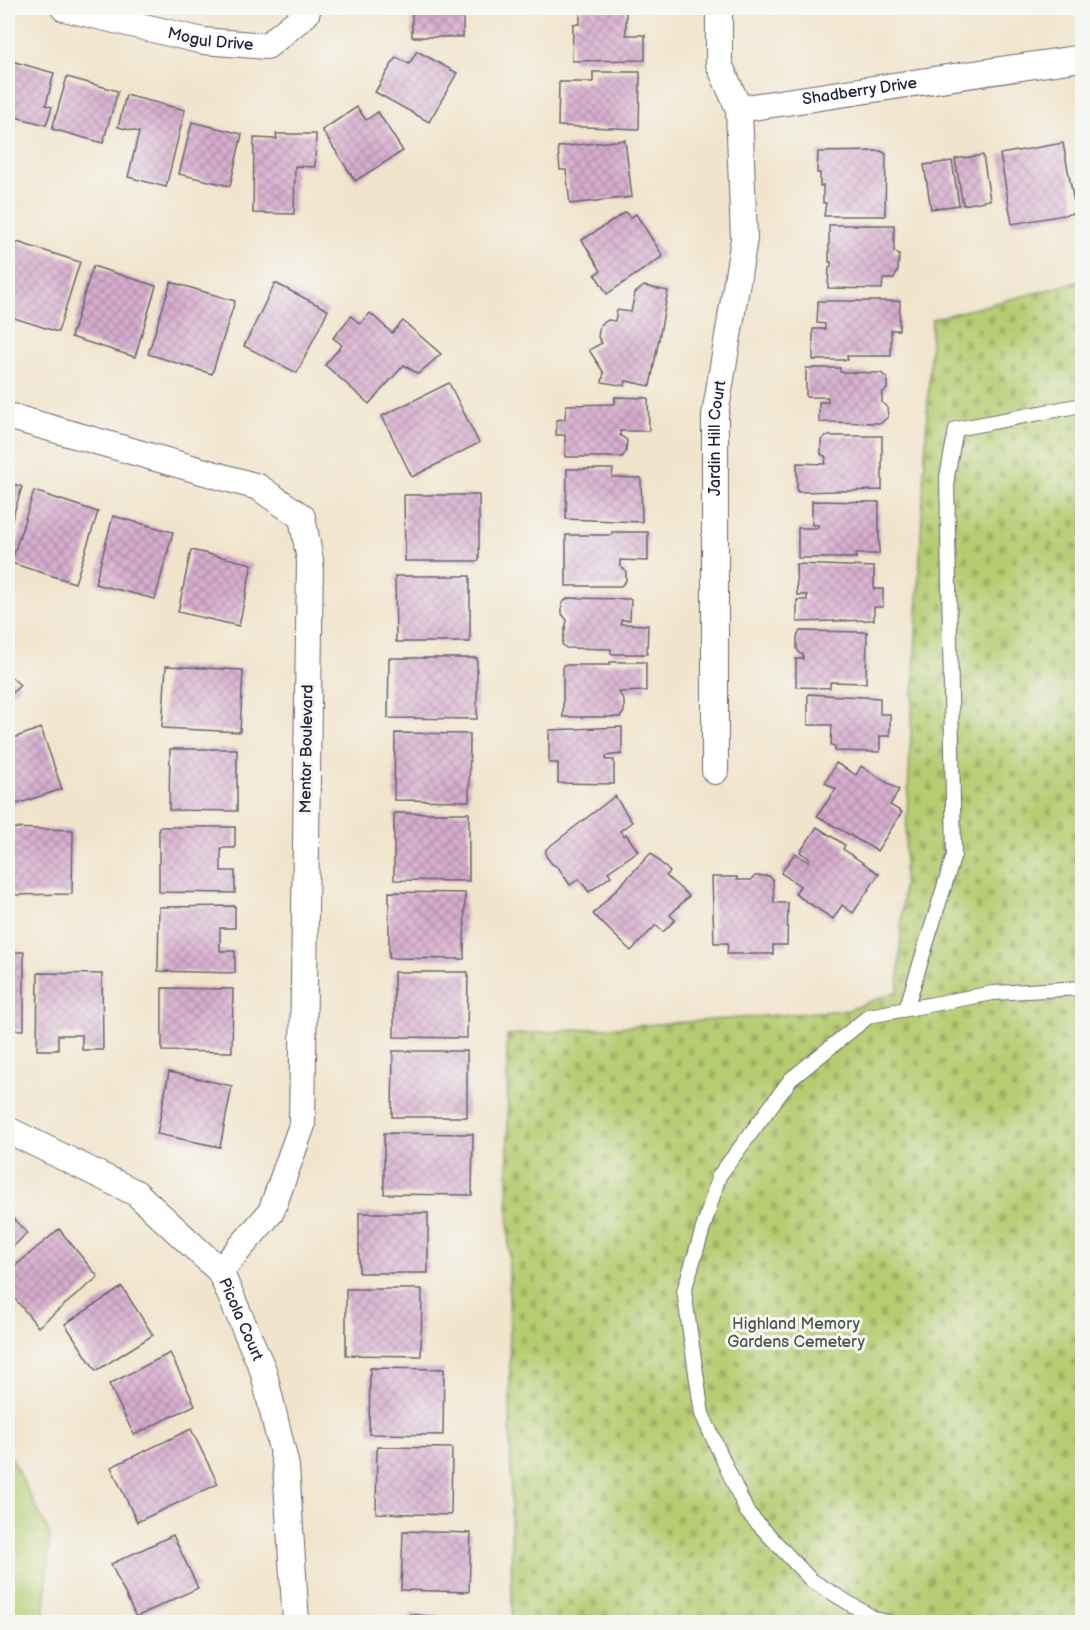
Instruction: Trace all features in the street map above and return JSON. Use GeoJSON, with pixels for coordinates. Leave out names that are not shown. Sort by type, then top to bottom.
{"type":"FeatureCollection","features":[{"type":"Feature","properties":{"kind":"street","name":"Mogul Drive"},"geometry":{"type":"LineString","coordinates":[[64,8],[203,41],[267,46],[306,14],[308,8]]}},
{"type":"Feature","properties":{"kind":"street"},"geometry":{"type":"LineString","coordinates":[[719,8],[719,64],[739,109]]}},
{"type":"Feature","properties":{"kind":"street","name":"Shadberry Drive"},"geometry":{"type":"LineString","coordinates":[[739,109],[1083,58]]}},
{"type":"Feature","properties":{"kind":"street","name":"Jardin Hill Court"},"geometry":{"type":"LineString","coordinates":[[715,771],[715,415],[744,238],[739,109]]}},
{"type":"Feature","properties":{"kind":"street","name":"Mentor Boulevard"},"geometry":{"type":"LineString","coordinates":[[8,416],[258,487],[302,517],[310,560],[302,1125],[271,1212],[220,1271]]}},
{"type":"Feature","properties":{"kind":"street","name":"Picola Court"},"geometry":{"type":"LineString","coordinates":[[8,1130],[136,1193],[220,1271],[263,1370],[286,1466],[296,1623]]}},
{"type":"Feature","properties":{"kind":"lane"},"geometry":{"type":"LineString","coordinates":[[906,1009],[954,855],[947,477],[956,429],[1083,405]]}},
{"type":"Feature","properties":{"kind":"lane"},"geometry":{"type":"LineString","coordinates":[[887,1623],[875,1619],[811,1580],[747,1512],[702,1414],[684,1291],[719,1176],[791,1079],[869,1016],[993,993],[1083,988]]}},
{"type":"Feature","properties":{"kind":"green space","name":"Highland Memory Gardens Cemetery"},"geometry":{"type":"Polygon","coordinates":[[[1082,281],[1082,1622],[512,1622],[507,1035],[848,1010],[898,991],[932,319],[1082,281]]]}},
{"type":"Feature","properties":{"kind":"green space"},"geometry":{"type":"Polygon","coordinates":[[[8,1451],[50,1535],[44,1622],[8,1622],[8,1451]]]}},
{"type":"Feature","properties":{"kind":"building"},"geometry":{"type":"Polygon","coordinates":[[[412,8],[463,8],[463,37],[412,37],[412,8]]]}},
{"type":"Feature","properties":{"kind":"building"},"geometry":{"type":"Polygon","coordinates":[[[580,8],[626,10],[626,35],[645,35],[645,60],[572,61],[573,24],[580,24],[580,8]]]}},
{"type":"Feature","properties":{"kind":"building"},"geometry":{"type":"Polygon","coordinates":[[[781,8],[842,8],[841,12],[780,12],[781,8]]]}},
{"type":"Feature","properties":{"kind":"building"},"geometry":{"type":"Polygon","coordinates":[[[866,8],[895,8],[896,10],[866,12],[866,8]]]}},
{"type":"Feature","properties":{"kind":"building"},"geometry":{"type":"Polygon","coordinates":[[[417,51],[457,73],[429,122],[375,92],[396,57],[409,64],[417,51]]]}},
{"type":"Feature","properties":{"kind":"building"},"geometry":{"type":"Polygon","coordinates":[[[8,60],[54,73],[46,105],[52,107],[46,125],[8,115],[8,60]]]}},
{"type":"Feature","properties":{"kind":"building"},"geometry":{"type":"Polygon","coordinates":[[[593,72],[640,72],[639,129],[558,126],[559,82],[593,82],[593,72]]]}},
{"type":"Feature","properties":{"kind":"building"},"geometry":{"type":"Polygon","coordinates":[[[67,77],[118,91],[103,143],[52,129],[67,77]]]}},
{"type":"Feature","properties":{"kind":"building"},"geometry":{"type":"Polygon","coordinates":[[[126,95],[185,110],[166,187],[128,177],[139,132],[118,127],[126,95]]]}},
{"type":"Feature","properties":{"kind":"building"},"geometry":{"type":"Polygon","coordinates":[[[357,107],[366,120],[378,112],[403,151],[355,181],[322,130],[357,107]]]}},
{"type":"Feature","properties":{"kind":"building"},"geometry":{"type":"Polygon","coordinates":[[[192,122],[242,134],[230,186],[179,174],[192,122]]]}},
{"type":"Feature","properties":{"kind":"building"},"geometry":{"type":"Polygon","coordinates":[[[276,134],[316,134],[315,167],[295,166],[294,214],[253,213],[254,138],[277,139],[276,134]]]}},
{"type":"Feature","properties":{"kind":"building"},"geometry":{"type":"Polygon","coordinates":[[[625,140],[632,197],[570,204],[566,170],[560,170],[558,147],[625,140]]]}},
{"type":"Feature","properties":{"kind":"building"},"geometry":{"type":"Polygon","coordinates":[[[1063,143],[1076,213],[1012,224],[1000,154],[1063,143]]]}},
{"type":"Feature","properties":{"kind":"building"},"geometry":{"type":"Polygon","coordinates":[[[881,151],[886,154],[885,216],[824,216],[826,203],[823,203],[820,173],[817,173],[818,152],[881,151]]]}},
{"type":"Feature","properties":{"kind":"building"},"geometry":{"type":"Polygon","coordinates":[[[983,155],[990,200],[963,205],[955,159],[983,155]]]}},
{"type":"Feature","properties":{"kind":"building"},"geometry":{"type":"Polygon","coordinates":[[[952,161],[959,205],[931,209],[924,165],[952,161]]]}},
{"type":"Feature","properties":{"kind":"building"},"geometry":{"type":"Polygon","coordinates":[[[626,212],[630,218],[636,214],[663,256],[607,294],[595,274],[601,271],[582,240],[626,212]]]}},
{"type":"Feature","properties":{"kind":"building"},"geometry":{"type":"Polygon","coordinates":[[[829,225],[894,225],[894,251],[899,255],[898,270],[894,279],[883,279],[882,289],[828,288],[829,267],[831,267],[829,225]]]}},
{"type":"Feature","properties":{"kind":"building"},"geometry":{"type":"Polygon","coordinates":[[[17,242],[80,262],[58,332],[8,316],[8,272],[17,242]]]}},
{"type":"Feature","properties":{"kind":"building"},"geometry":{"type":"Polygon","coordinates":[[[93,266],[156,286],[135,357],[71,337],[93,266]]]}},
{"type":"Feature","properties":{"kind":"building"},"geometry":{"type":"Polygon","coordinates":[[[171,282],[235,301],[212,374],[148,354],[171,282]]]}},
{"type":"Feature","properties":{"kind":"building"},"geometry":{"type":"Polygon","coordinates":[[[275,283],[328,310],[297,373],[244,346],[275,283]]]}},
{"type":"Feature","properties":{"kind":"building"},"geometry":{"type":"Polygon","coordinates":[[[644,286],[668,291],[650,386],[626,381],[625,386],[602,382],[604,373],[589,350],[602,343],[598,337],[600,325],[608,320],[615,321],[617,310],[631,312],[635,293],[644,286]]]}},
{"type":"Feature","properties":{"kind":"building"},"geometry":{"type":"Polygon","coordinates":[[[818,301],[900,301],[899,330],[891,330],[891,356],[847,356],[848,360],[813,360],[813,329],[825,329],[825,324],[817,323],[818,301]]]}},
{"type":"Feature","properties":{"kind":"building"},"geometry":{"type":"Polygon","coordinates":[[[370,313],[392,333],[403,321],[441,354],[418,374],[404,365],[369,404],[325,365],[342,345],[333,338],[351,316],[360,324],[370,313]]]}},
{"type":"Feature","properties":{"kind":"building"},"geometry":{"type":"Polygon","coordinates":[[[806,368],[840,368],[840,372],[881,373],[887,378],[887,389],[882,393],[882,403],[887,407],[888,417],[881,423],[819,422],[819,402],[828,402],[828,397],[806,397],[806,368]]]}},
{"type":"Feature","properties":{"kind":"building"},"geometry":{"type":"Polygon","coordinates":[[[449,383],[479,443],[412,477],[382,416],[449,383]]]}},
{"type":"Feature","properties":{"kind":"building"},"geometry":{"type":"Polygon","coordinates":[[[615,397],[648,398],[649,431],[620,431],[620,435],[627,440],[626,452],[622,457],[565,457],[565,435],[556,435],[556,420],[565,419],[566,405],[615,404],[615,397]]]}},
{"type":"Feature","properties":{"kind":"building"},"geometry":{"type":"Polygon","coordinates":[[[826,436],[882,436],[882,490],[797,492],[797,463],[825,464],[826,457],[821,454],[821,440],[826,436]]]}},
{"type":"Feature","properties":{"kind":"building"},"geometry":{"type":"Polygon","coordinates":[[[567,469],[613,469],[612,477],[641,478],[642,522],[566,519],[567,469]]]}},
{"type":"Feature","properties":{"kind":"building"},"geometry":{"type":"Polygon","coordinates":[[[8,482],[22,487],[8,532],[8,482]]]}},
{"type":"Feature","properties":{"kind":"building"},"geometry":{"type":"Polygon","coordinates":[[[34,491],[98,512],[75,583],[11,563],[34,491]]]}},
{"type":"Feature","properties":{"kind":"building"},"geometry":{"type":"Polygon","coordinates":[[[404,495],[479,495],[479,561],[405,561],[404,495]]]}},
{"type":"Feature","properties":{"kind":"building"},"geometry":{"type":"Polygon","coordinates":[[[812,501],[879,502],[879,554],[856,554],[856,558],[798,558],[798,528],[818,528],[818,525],[812,525],[812,501]]]}},
{"type":"Feature","properties":{"kind":"building"},"geometry":{"type":"Polygon","coordinates":[[[113,516],[173,532],[155,599],[95,584],[113,516]]]}},
{"type":"Feature","properties":{"kind":"building"},"geometry":{"type":"Polygon","coordinates":[[[612,532],[648,532],[648,561],[620,560],[620,566],[626,571],[626,581],[621,586],[566,586],[566,535],[612,535],[612,532]]]}},
{"type":"Feature","properties":{"kind":"building"},"geometry":{"type":"Polygon","coordinates":[[[191,550],[252,564],[239,626],[178,612],[191,550]]]}},
{"type":"Feature","properties":{"kind":"building"},"geometry":{"type":"Polygon","coordinates":[[[796,564],[874,567],[874,589],[883,589],[883,607],[874,607],[874,620],[797,622],[797,600],[807,600],[807,595],[797,595],[796,564]]]}},
{"type":"Feature","properties":{"kind":"building"},"geometry":{"type":"Polygon","coordinates":[[[395,576],[470,576],[470,642],[396,642],[395,576]]]}},
{"type":"Feature","properties":{"kind":"building"},"geometry":{"type":"Polygon","coordinates":[[[568,598],[631,599],[630,620],[621,620],[621,624],[648,625],[647,654],[611,654],[611,649],[566,648],[562,644],[567,620],[562,614],[562,603],[568,598]]]}},
{"type":"Feature","properties":{"kind":"building"},"geometry":{"type":"Polygon","coordinates":[[[800,631],[867,632],[866,683],[830,682],[830,688],[796,687],[796,659],[803,659],[803,654],[800,654],[797,649],[797,637],[800,631]]]}},
{"type":"Feature","properties":{"kind":"building"},"geometry":{"type":"Polygon","coordinates":[[[389,658],[477,658],[477,719],[388,718],[389,658]]]}},
{"type":"Feature","properties":{"kind":"building"},"geometry":{"type":"Polygon","coordinates":[[[610,662],[646,662],[646,691],[619,692],[624,701],[624,712],[620,717],[563,717],[563,665],[610,665],[610,662]]]}},
{"type":"Feature","properties":{"kind":"building"},"geometry":{"type":"Polygon","coordinates":[[[166,666],[243,670],[240,732],[162,728],[166,666]]]}},
{"type":"Feature","properties":{"kind":"building"},"geometry":{"type":"Polygon","coordinates":[[[8,674],[20,685],[8,698],[8,674]]]}},
{"type":"Feature","properties":{"kind":"building"},"geometry":{"type":"Polygon","coordinates":[[[808,694],[880,698],[880,714],[890,714],[890,736],[880,736],[880,752],[835,751],[835,746],[831,745],[832,725],[808,725],[808,694]]]}},
{"type":"Feature","properties":{"kind":"building"},"geometry":{"type":"Polygon","coordinates":[[[622,727],[622,754],[606,756],[606,760],[614,760],[614,784],[558,783],[558,763],[549,763],[549,730],[622,727]]]}},
{"type":"Feature","properties":{"kind":"building"},"geometry":{"type":"Polygon","coordinates":[[[41,728],[62,789],[8,807],[8,740],[41,728]]]}},
{"type":"Feature","properties":{"kind":"building"},"geometry":{"type":"Polygon","coordinates":[[[395,733],[470,734],[469,801],[394,800],[395,733]]]}},
{"type":"Feature","properties":{"kind":"building"},"geometry":{"type":"Polygon","coordinates":[[[170,749],[237,749],[237,811],[169,810],[170,749]]]}},
{"type":"Feature","properties":{"kind":"building"},"geometry":{"type":"Polygon","coordinates":[[[836,763],[856,775],[861,766],[899,790],[890,805],[902,812],[877,851],[817,816],[836,789],[825,783],[836,763]]]}},
{"type":"Feature","properties":{"kind":"building"},"geometry":{"type":"Polygon","coordinates":[[[615,796],[632,822],[620,831],[624,836],[626,834],[638,851],[608,872],[611,876],[589,892],[579,879],[570,885],[558,867],[552,864],[546,856],[546,849],[615,796]]]}},
{"type":"Feature","properties":{"kind":"building"},"geometry":{"type":"Polygon","coordinates":[[[394,813],[469,813],[469,881],[394,880],[394,813]]]}},
{"type":"Feature","properties":{"kind":"building"},"geometry":{"type":"Polygon","coordinates":[[[159,827],[235,827],[235,848],[221,848],[221,871],[235,871],[235,893],[159,892],[159,827]]]}},
{"type":"Feature","properties":{"kind":"building"},"geometry":{"type":"Polygon","coordinates":[[[817,827],[845,845],[843,849],[879,874],[853,913],[842,905],[833,919],[795,894],[800,886],[781,873],[795,853],[808,862],[810,859],[800,852],[817,827]]]}},
{"type":"Feature","properties":{"kind":"building"},"geometry":{"type":"Polygon","coordinates":[[[8,828],[73,830],[72,894],[8,895],[12,851],[8,851],[8,828]]]}},
{"type":"Feature","properties":{"kind":"building"},"geometry":{"type":"Polygon","coordinates":[[[651,853],[670,872],[666,876],[689,896],[670,915],[675,920],[663,932],[656,925],[631,951],[593,914],[651,853]]]}},
{"type":"Feature","properties":{"kind":"building"},"geometry":{"type":"Polygon","coordinates":[[[755,876],[769,876],[773,880],[774,903],[788,903],[787,945],[773,945],[773,954],[727,954],[728,943],[714,943],[712,877],[737,877],[737,880],[751,880],[755,876]]]}},
{"type":"Feature","properties":{"kind":"building"},"geometry":{"type":"Polygon","coordinates":[[[389,892],[465,893],[464,959],[389,958],[389,892]]]}},
{"type":"Feature","properties":{"kind":"building"},"geometry":{"type":"Polygon","coordinates":[[[235,906],[235,928],[220,928],[220,951],[235,951],[235,973],[158,971],[159,907],[235,906]]]}},
{"type":"Feature","properties":{"kind":"building"},"geometry":{"type":"Polygon","coordinates":[[[8,952],[24,952],[24,1030],[8,1030],[8,952]]]}},
{"type":"Feature","properties":{"kind":"building"},"geometry":{"type":"Polygon","coordinates":[[[394,972],[468,972],[467,1038],[394,1037],[394,972]]]}},
{"type":"Feature","properties":{"kind":"building"},"geometry":{"type":"Polygon","coordinates":[[[38,973],[102,974],[103,1050],[82,1050],[82,1035],[58,1035],[58,1050],[37,1050],[38,973]]]}},
{"type":"Feature","properties":{"kind":"building"},"geometry":{"type":"Polygon","coordinates":[[[162,988],[233,989],[232,1052],[162,1051],[162,988]]]}},
{"type":"Feature","properties":{"kind":"building"},"geometry":{"type":"Polygon","coordinates":[[[393,1051],[467,1051],[467,1117],[392,1117],[393,1051]]]}},
{"type":"Feature","properties":{"kind":"building"},"geometry":{"type":"Polygon","coordinates":[[[169,1072],[232,1086],[220,1147],[157,1134],[169,1072]]]}},
{"type":"Feature","properties":{"kind":"building"},"geometry":{"type":"Polygon","coordinates":[[[384,1133],[473,1134],[472,1195],[384,1194],[384,1133]]]}},
{"type":"Feature","properties":{"kind":"building"},"geometry":{"type":"Polygon","coordinates":[[[8,1213],[27,1233],[8,1252],[8,1213]]]}},
{"type":"Feature","properties":{"kind":"building"},"geometry":{"type":"Polygon","coordinates":[[[359,1213],[428,1213],[428,1273],[359,1273],[359,1213]]]}},
{"type":"Feature","properties":{"kind":"building"},"geometry":{"type":"Polygon","coordinates":[[[59,1229],[98,1277],[38,1327],[8,1290],[8,1272],[59,1229]]]}},
{"type":"Feature","properties":{"kind":"building"},"geometry":{"type":"Polygon","coordinates":[[[122,1287],[153,1335],[96,1371],[65,1324],[122,1287]]]}},
{"type":"Feature","properties":{"kind":"building"},"geometry":{"type":"Polygon","coordinates":[[[346,1289],[422,1289],[421,1356],[346,1355],[346,1289]]]}},
{"type":"Feature","properties":{"kind":"building"},"geometry":{"type":"Polygon","coordinates":[[[170,1353],[195,1405],[134,1435],[109,1384],[170,1353]]]}},
{"type":"Feature","properties":{"kind":"building"},"geometry":{"type":"Polygon","coordinates":[[[370,1368],[444,1369],[443,1435],[369,1434],[370,1368]]]}},
{"type":"Feature","properties":{"kind":"building"},"geometry":{"type":"Polygon","coordinates":[[[191,1429],[218,1484],[137,1522],[111,1467],[191,1429]]]}},
{"type":"Feature","properties":{"kind":"building"},"geometry":{"type":"Polygon","coordinates":[[[377,1447],[452,1448],[451,1515],[376,1513],[377,1447]]]}},
{"type":"Feature","properties":{"kind":"building"},"geometry":{"type":"Polygon","coordinates":[[[403,1531],[471,1533],[469,1592],[401,1590],[403,1531]]]}},
{"type":"Feature","properties":{"kind":"building"},"geometry":{"type":"Polygon","coordinates":[[[173,1535],[198,1588],[136,1617],[111,1564],[173,1535]]]}},
{"type":"Feature","properties":{"kind":"building"},"geometry":{"type":"Polygon","coordinates":[[[410,1614],[480,1621],[409,1622],[410,1614]]]}}]}
